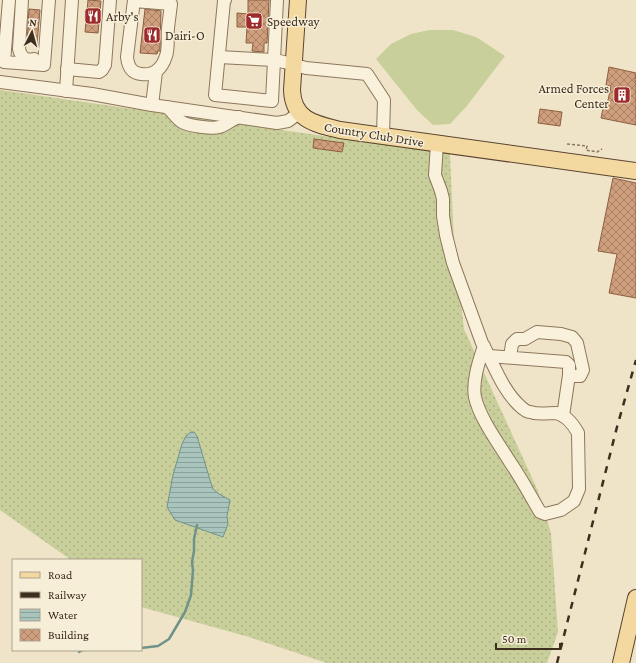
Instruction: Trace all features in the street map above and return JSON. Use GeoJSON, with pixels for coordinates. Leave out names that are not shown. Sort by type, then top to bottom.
{"type":"FeatureCollection","features":[{"type":"Feature","properties":{"kind":"main road"},"geometry":{"type":"LineString","coordinates":[[298,4],[292,97],[299,113]]}},
{"type":"Feature","properties":{"kind":"main road","name":"Country Club Drive"},"geometry":{"type":"LineString","coordinates":[[299,113],[307,120],[340,130],[636,172]]}},
{"type":"Feature","properties":{"kind":"main road"},"geometry":{"type":"LineString","coordinates":[[621,663],[632,636],[636,600]]}},
{"type":"Feature","properties":{"kind":"street"},"geometry":{"type":"LineString","coordinates":[[9,0],[4,62],[44,64],[50,0]]}},
{"type":"Feature","properties":{"kind":"street"},"geometry":{"type":"LineString","coordinates":[[22,0],[19,50],[22,57],[31,60],[38,56],[40,50],[43,0]]}},
{"type":"Feature","properties":{"kind":"street"},"geometry":{"type":"LineString","coordinates":[[66,91],[72,0]]}},
{"type":"Feature","properties":{"kind":"street"},"geometry":{"type":"LineString","coordinates":[[67,69],[99,72],[102,70],[105,65],[110,0]]}},
{"type":"Feature","properties":{"kind":"street"},"geometry":{"type":"LineString","coordinates":[[152,104],[156,72],[166,57],[171,4],[134,0],[127,57],[128,64],[132,71],[136,74],[149,75],[156,72]]}},
{"type":"Feature","properties":{"kind":"street"},"geometry":{"type":"LineString","coordinates":[[225,0],[215,95],[272,101],[277,3],[298,4]]}},
{"type":"Feature","properties":{"kind":"street"},"geometry":{"type":"LineString","coordinates":[[275,35],[296,36]]}},
{"type":"Feature","properties":{"kind":"street"},"geometry":{"type":"LineString","coordinates":[[219,57],[274,60],[306,68],[367,74],[384,100],[383,136]]}},
{"type":"Feature","properties":{"kind":"street"},"geometry":{"type":"LineString","coordinates":[[9,62],[3,83],[92,94],[167,107],[276,122],[288,121],[299,113]]}},
{"type":"Feature","properties":{"kind":"street"},"geometry":{"type":"LineString","coordinates":[[224,115],[228,96]]}},
{"type":"Feature","properties":{"kind":"street"},"geometry":{"type":"LineString","coordinates":[[167,107],[180,121],[184,123],[209,127],[219,127],[239,117]]}},
{"type":"Feature","properties":{"kind":"street"},"geometry":{"type":"LineString","coordinates":[[437,143],[435,175],[443,199],[443,216],[446,235],[453,263],[486,351],[502,382],[515,401],[525,411],[537,413],[557,413],[566,417],[578,433],[579,489],[574,501],[561,510],[545,514],[540,512],[480,412],[475,397],[476,375],[486,351]]}},
{"type":"Feature","properties":{"kind":"street"},"geometry":{"type":"LineString","coordinates":[[510,357],[512,344],[517,339],[525,338],[538,332],[572,337],[577,343],[583,370],[580,376],[572,376],[569,374]]}},
{"type":"Feature","properties":{"kind":"street"},"geometry":{"type":"LineString","coordinates":[[486,351],[510,357],[566,362],[569,365],[569,374],[563,416]]}},
{"type":"Feature","properties":{"kind":"path"},"geometry":{"type":"LineString","coordinates":[[567,144],[587,146],[586,150],[597,152],[602,149]]}},
{"type":"Feature","properties":{"kind":"green space"},"geometry":{"type":"Polygon","coordinates":[[[429,30],[453,30],[476,37],[505,56],[466,107],[450,124],[433,125],[417,110],[376,59],[391,44],[411,34],[429,30]]]}},
{"type":"Feature","properties":{"kind":"green space"},"geometry":{"type":"Polygon","coordinates":[[[0,90],[450,154],[454,243],[464,329],[538,491],[551,533],[558,632],[547,663],[327,663],[249,637],[142,607],[142,559],[70,559],[0,510],[0,90]]]}},
{"type":"Feature","properties":{"kind":"water"},"geometry":{"type":"Polygon","coordinates":[[[191,432],[194,432],[197,436],[213,489],[230,500],[227,516],[228,524],[223,537],[175,520],[167,507],[173,475],[182,444],[186,436],[191,432]]]}},
{"type":"Feature","properties":{"kind":"building","name":"Arby's"},"geometry":{"type":"Polygon","coordinates":[[[88,0],[101,1],[98,33],[85,32],[88,0]]]}},
{"type":"Feature","properties":{"kind":"building"},"geometry":{"type":"Polygon","coordinates":[[[248,0],[269,0],[267,43],[264,43],[264,52],[252,51],[253,43],[246,43],[247,27],[237,27],[237,13],[248,14],[248,0]]]}},
{"type":"Feature","properties":{"kind":"building"},"geometry":{"type":"Polygon","coordinates":[[[29,9],[40,10],[37,44],[27,43],[29,9]]]}},
{"type":"Feature","properties":{"kind":"building","name":"Dairi-O"},"geometry":{"type":"Polygon","coordinates":[[[145,9],[161,11],[160,51],[158,51],[157,54],[140,53],[145,9]]]}},
{"type":"Feature","properties":{"kind":"building","name":"Armed Forces Center"},"geometry":{"type":"Polygon","coordinates":[[[609,67],[636,73],[636,125],[601,118],[604,104],[607,105],[611,86],[606,85],[609,67]]]}},
{"type":"Feature","properties":{"kind":"building"},"geometry":{"type":"Polygon","coordinates":[[[540,109],[562,112],[560,126],[538,123],[540,109]]]}},
{"type":"Feature","properties":{"kind":"building"},"geometry":{"type":"Polygon","coordinates":[[[314,139],[344,143],[342,152],[313,148],[314,139]]]}},
{"type":"Feature","properties":{"kind":"building"},"geometry":{"type":"Polygon","coordinates":[[[613,178],[636,183],[636,298],[609,293],[617,254],[598,251],[613,178]]]}},
{"type":"Feature","properties":{"kind":"waterway"},"geometry":{"type":"LineString","coordinates":[[142,648],[158,646],[169,639],[185,612],[191,595],[193,570],[192,562],[197,525]]}},
{"type":"Feature","properties":{"kind":"railway"},"geometry":{"type":"LineString","coordinates":[[557,663],[617,427],[636,360]]}},
{"type":"Feature","properties":{"kind":"place","name":"Arby's"},"geometry":{"type":"Point","coordinates":[93,16]}},
{"type":"Feature","properties":{"kind":"place","name":"Speedway"},"geometry":{"type":"Point","coordinates":[254,21]}},
{"type":"Feature","properties":{"kind":"place","name":"Dairi-O"},"geometry":{"type":"Point","coordinates":[152,35]}},
{"type":"Feature","properties":{"kind":"place","name":"Armed Forces Center"},"geometry":{"type":"Point","coordinates":[622,95]}}]}
